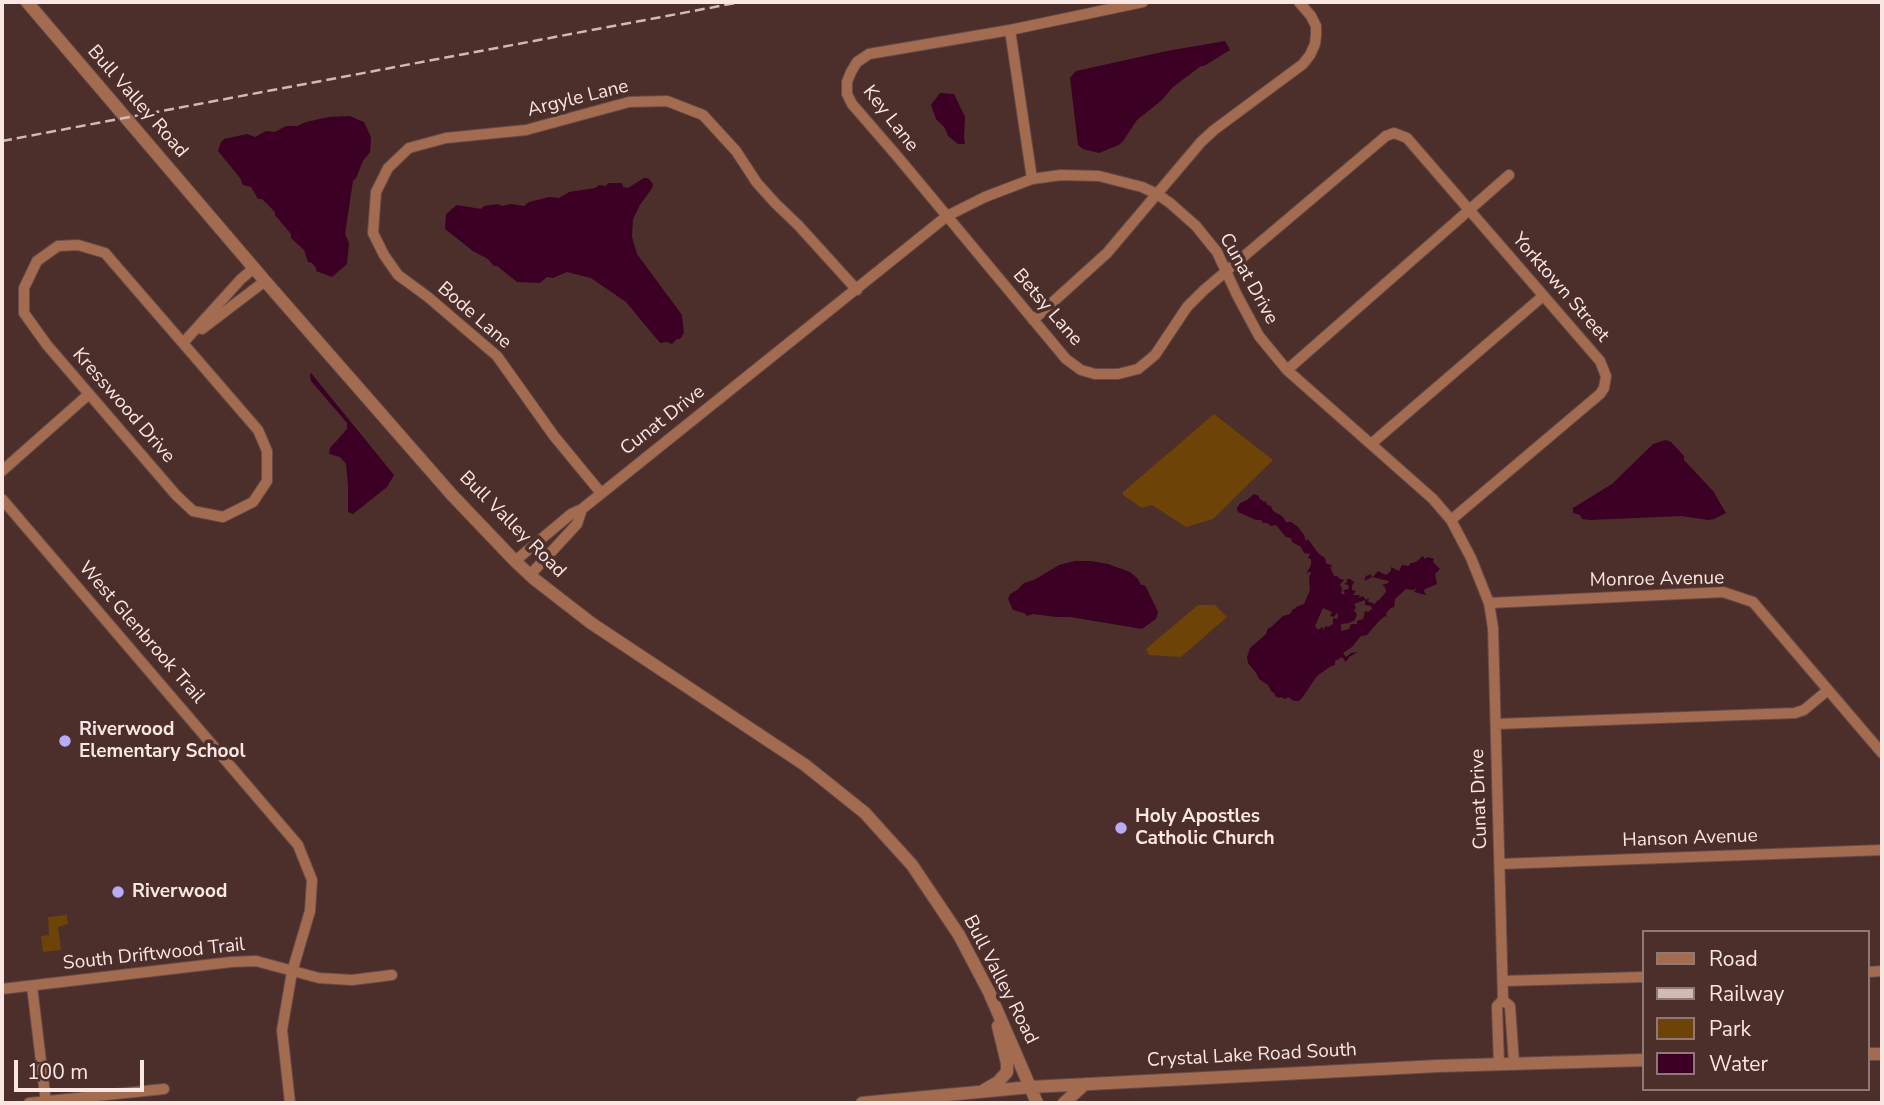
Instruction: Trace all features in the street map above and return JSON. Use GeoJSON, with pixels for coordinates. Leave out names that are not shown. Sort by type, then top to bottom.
{"type":"FeatureCollection","features":[{"type":"Feature","properties":{"kind":"street","name":"Bull Valley Road"},"geometry":{"type":"LineString","coordinates":[[27,2],[265,281],[452,495],[515,561],[591,623],[805,765],[865,813],[912,865],[959,935],[989,992],[1037,1103]]}},
{"type":"Feature","properties":{"kind":"street"},"geometry":{"type":"LineString","coordinates":[[1032,179],[1010,30],[1143,2]]}},
{"type":"Feature","properties":{"kind":"street"},"geometry":{"type":"LineString","coordinates":[[1033,320],[1107,253],[1201,142],[1303,65],[1315,44],[1316,26],[1299,2]]}},
{"type":"Feature","properties":{"kind":"street","name":"Key Lane"},"geometry":{"type":"LineString","coordinates":[[947,216],[852,104],[847,94],[847,82],[857,62],[869,54],[1010,30]]}},
{"type":"Feature","properties":{"kind":"street","name":"Argyle Lane"},"geometry":{"type":"LineString","coordinates":[[376,192],[388,168],[409,148],[446,138],[526,130],[629,102],[667,100],[703,116],[736,151],[757,183],[857,290]]}},
{"type":"Feature","properties":{"kind":"street","name":"Betsy Lane"},"geometry":{"type":"LineString","coordinates":[[947,216],[1066,359],[1081,370],[1095,374],[1118,374],[1138,369],[1155,355],[1187,307],[1204,290],[1378,142],[1394,133]]}},
{"type":"Feature","properties":{"kind":"street","name":"Yorktown Street"},"geometry":{"type":"LineString","coordinates":[[1394,133],[1412,142],[1600,361],[1605,371],[1604,388],[1600,394],[1451,520]]}},
{"type":"Feature","properties":{"kind":"street","name":"Cunat Drive"},"geometry":{"type":"LineString","coordinates":[[515,561],[947,216],[985,197],[1032,179],[1061,175],[1099,176],[1142,187],[1157,194],[1196,226],[1217,252],[1259,336],[1287,370],[1433,499],[1451,520],[1471,558],[1489,603],[1493,628],[1503,981],[1503,1000],[1497,1006],[1499,1064]]}},
{"type":"Feature","properties":{"kind":"street"},"geometry":{"type":"LineString","coordinates":[[1287,370],[1509,175]]}},
{"type":"Feature","properties":{"kind":"street","name":"Bode Lane"},"geometry":{"type":"LineString","coordinates":[[376,192],[373,233],[398,275],[497,356],[554,436],[601,493]]}},
{"type":"Feature","properties":{"kind":"street","name":"Kresswood Drive"},"geometry":{"type":"LineString","coordinates":[[78,245],[105,253],[258,430],[267,451],[267,481],[253,502],[223,517],[193,511],[89,394],[24,313],[24,288],[37,261],[58,246],[78,245]]}},
{"type":"Feature","properties":{"kind":"street"},"geometry":{"type":"LineString","coordinates":[[183,343],[254,268]]}},
{"type":"Feature","properties":{"kind":"street"},"geometry":{"type":"LineString","coordinates":[[183,343],[265,281]]}},
{"type":"Feature","properties":{"kind":"street"},"geometry":{"type":"LineString","coordinates":[[1371,444],[1543,296]]}},
{"type":"Feature","properties":{"kind":"street"},"geometry":{"type":"LineString","coordinates":[[2,471],[89,394]]}},
{"type":"Feature","properties":{"kind":"street","name":"West Glenbrook Trail"},"geometry":{"type":"LineString","coordinates":[[2,499],[298,845],[312,880],[310,911],[292,972],[282,1030],[290,1103]]}},
{"type":"Feature","properties":{"kind":"street","name":"Cunat Drive"},"geometry":{"type":"LineString","coordinates":[[530,575],[577,524],[582,509]]}},
{"type":"Feature","properties":{"kind":"street","name":"Monroe Avenue"},"geometry":{"type":"LineString","coordinates":[[1489,603],[1723,592],[1753,602],[1882,753]]}},
{"type":"Feature","properties":{"kind":"street"},"geometry":{"type":"LineString","coordinates":[[1496,724],[1795,713],[1804,710],[1828,690]]}},
{"type":"Feature","properties":{"kind":"street","name":"Hanson Avenue"},"geometry":{"type":"LineString","coordinates":[[1500,864],[1882,850]]}},
{"type":"Feature","properties":{"kind":"street","name":"South Driftwood Trail"},"geometry":{"type":"LineString","coordinates":[[2,989],[256,961],[319,978],[393,975]]}},
{"type":"Feature","properties":{"kind":"street"},"geometry":{"type":"LineString","coordinates":[[1503,981],[1643,978]]}},
{"type":"Feature","properties":{"kind":"street"},"geometry":{"type":"LineString","coordinates":[[32,986],[46,1102]]}},
{"type":"Feature","properties":{"kind":"street"},"geometry":{"type":"LineString","coordinates":[[981,1092],[1007,1072],[989,992]]}},
{"type":"Feature","properties":{"kind":"street","name":"Cunat Drive"},"geometry":{"type":"LineString","coordinates":[[1503,1000],[1510,1006],[1514,1063]]}},
{"type":"Feature","properties":{"kind":"street","name":"Crystal Lake Road South"},"geometry":{"type":"LineString","coordinates":[[862,1103],[1085,1084],[1514,1063],[1643,1060]]}},
{"type":"Feature","properties":{"kind":"street"},"geometry":{"type":"LineString","coordinates":[[1064,1103],[1085,1084]]}},
{"type":"Feature","properties":{"kind":"street"},"geometry":{"type":"LineString","coordinates":[[29,1103],[163,1089]]}},
{"type":"Feature","properties":{"kind":"green space"},"geometry":{"type":"Polygon","coordinates":[[[1214,414],[1273,460],[1213,519],[1186,527],[1152,505],[1142,508],[1123,495],[1123,492],[1214,414]]]}},
{"type":"Feature","properties":{"kind":"green space"},"geometry":{"type":"Polygon","coordinates":[[[1198,605],[1215,605],[1227,617],[1181,657],[1149,655],[1146,649],[1198,605]]]}},
{"type":"Feature","properties":{"kind":"green space"},"geometry":{"type":"Polygon","coordinates":[[[67,915],[68,924],[58,927],[61,950],[43,952],[41,936],[49,935],[48,917],[67,915]]]}},
{"type":"Feature","properties":{"kind":"water"},"geometry":{"type":"Polygon","coordinates":[[[1225,41],[1230,50],[1201,66],[1173,87],[1161,101],[1137,120],[1119,145],[1099,153],[1078,145],[1070,78],[1076,71],[1225,41]]]}},
{"type":"Feature","properties":{"kind":"water"},"geometry":{"type":"Polygon","coordinates":[[[940,93],[954,94],[965,117],[965,144],[958,144],[948,136],[945,128],[936,119],[931,105],[940,93]]]}},
{"type":"Feature","properties":{"kind":"water"},"geometry":{"type":"Polygon","coordinates":[[[350,116],[364,122],[371,137],[370,152],[353,181],[345,234],[349,243],[347,264],[332,277],[316,271],[312,263],[308,262],[304,250],[291,238],[275,212],[262,199],[258,199],[251,187],[243,185],[218,151],[224,139],[247,134],[255,137],[286,126],[297,126],[329,117],[350,116]]]}},
{"type":"Feature","properties":{"kind":"water"},"geometry":{"type":"Polygon","coordinates":[[[648,178],[653,184],[633,219],[632,237],[637,254],[682,315],[684,333],[672,344],[660,343],[626,302],[591,278],[567,272],[553,278],[547,277],[540,283],[517,282],[445,229],[446,214],[457,205],[481,209],[498,204],[524,206],[529,202],[549,197],[559,198],[569,192],[609,183],[622,183],[623,187],[628,188],[648,178]]]}},
{"type":"Feature","properties":{"kind":"water"},"geometry":{"type":"Polygon","coordinates":[[[311,373],[394,475],[387,487],[353,514],[348,512],[346,464],[340,457],[329,454],[330,448],[347,429],[347,423],[311,381],[311,373]]]}},
{"type":"Feature","properties":{"kind":"water"},"geometry":{"type":"Polygon","coordinates":[[[1666,440],[1684,456],[1684,460],[1713,491],[1726,513],[1709,520],[1681,516],[1590,520],[1582,519],[1580,515],[1573,513],[1573,508],[1612,484],[1653,444],[1666,440]]]}},
{"type":"Feature","properties":{"kind":"water"},"geometry":{"type":"Polygon","coordinates":[[[1254,494],[1259,496],[1286,522],[1298,527],[1306,541],[1308,539],[1325,558],[1326,563],[1333,566],[1330,567],[1334,576],[1344,580],[1340,585],[1341,594],[1345,594],[1343,590],[1349,589],[1348,585],[1344,584],[1350,579],[1354,582],[1352,590],[1356,591],[1353,595],[1360,595],[1359,598],[1363,596],[1366,600],[1368,598],[1367,601],[1375,604],[1386,592],[1382,585],[1389,581],[1372,577],[1364,581],[1366,576],[1372,574],[1373,577],[1378,571],[1386,575],[1391,571],[1391,567],[1399,571],[1402,565],[1408,566],[1423,556],[1425,559],[1434,559],[1433,562],[1440,569],[1435,574],[1437,584],[1425,589],[1426,595],[1414,592],[1417,588],[1406,589],[1395,599],[1394,608],[1386,613],[1387,617],[1343,653],[1346,657],[1358,652],[1346,662],[1342,657],[1335,661],[1335,665],[1317,676],[1299,701],[1288,697],[1279,698],[1259,679],[1247,657],[1250,648],[1266,634],[1268,628],[1304,604],[1310,590],[1311,572],[1306,574],[1311,559],[1308,558],[1310,554],[1304,553],[1301,547],[1286,537],[1276,525],[1271,526],[1238,512],[1240,503],[1254,494]],[[1365,600],[1354,604],[1357,614],[1355,620],[1341,624],[1341,631],[1349,629],[1351,624],[1357,624],[1357,621],[1363,619],[1365,611],[1372,609],[1371,606],[1365,605],[1365,600]],[[1323,608],[1315,626],[1318,630],[1322,627],[1324,630],[1325,626],[1333,624],[1333,618],[1337,619],[1338,615],[1337,613],[1334,617],[1330,616],[1332,612],[1323,608]]]}},
{"type":"Feature","properties":{"kind":"water"},"geometry":{"type":"Polygon","coordinates":[[[1075,561],[1108,564],[1130,572],[1146,587],[1158,612],[1156,619],[1142,629],[1070,617],[1033,614],[1027,616],[1013,610],[1008,599],[1010,594],[1024,583],[1059,565],[1075,561]]]}},
{"type":"Feature","properties":{"kind":"railway"},"geometry":{"type":"LineString","coordinates":[[2,141],[741,2]]}},
{"type":"Feature","properties":{"kind":"place","name":"Riverwood Elementary School"},"geometry":{"type":"Point","coordinates":[65,741]}},
{"type":"Feature","properties":{"kind":"place","name":"Holy Apostles Catholic Church"},"geometry":{"type":"Point","coordinates":[1121,828]}},
{"type":"Feature","properties":{"kind":"place","name":"Riverwood"},"geometry":{"type":"Point","coordinates":[118,892]}}]}
